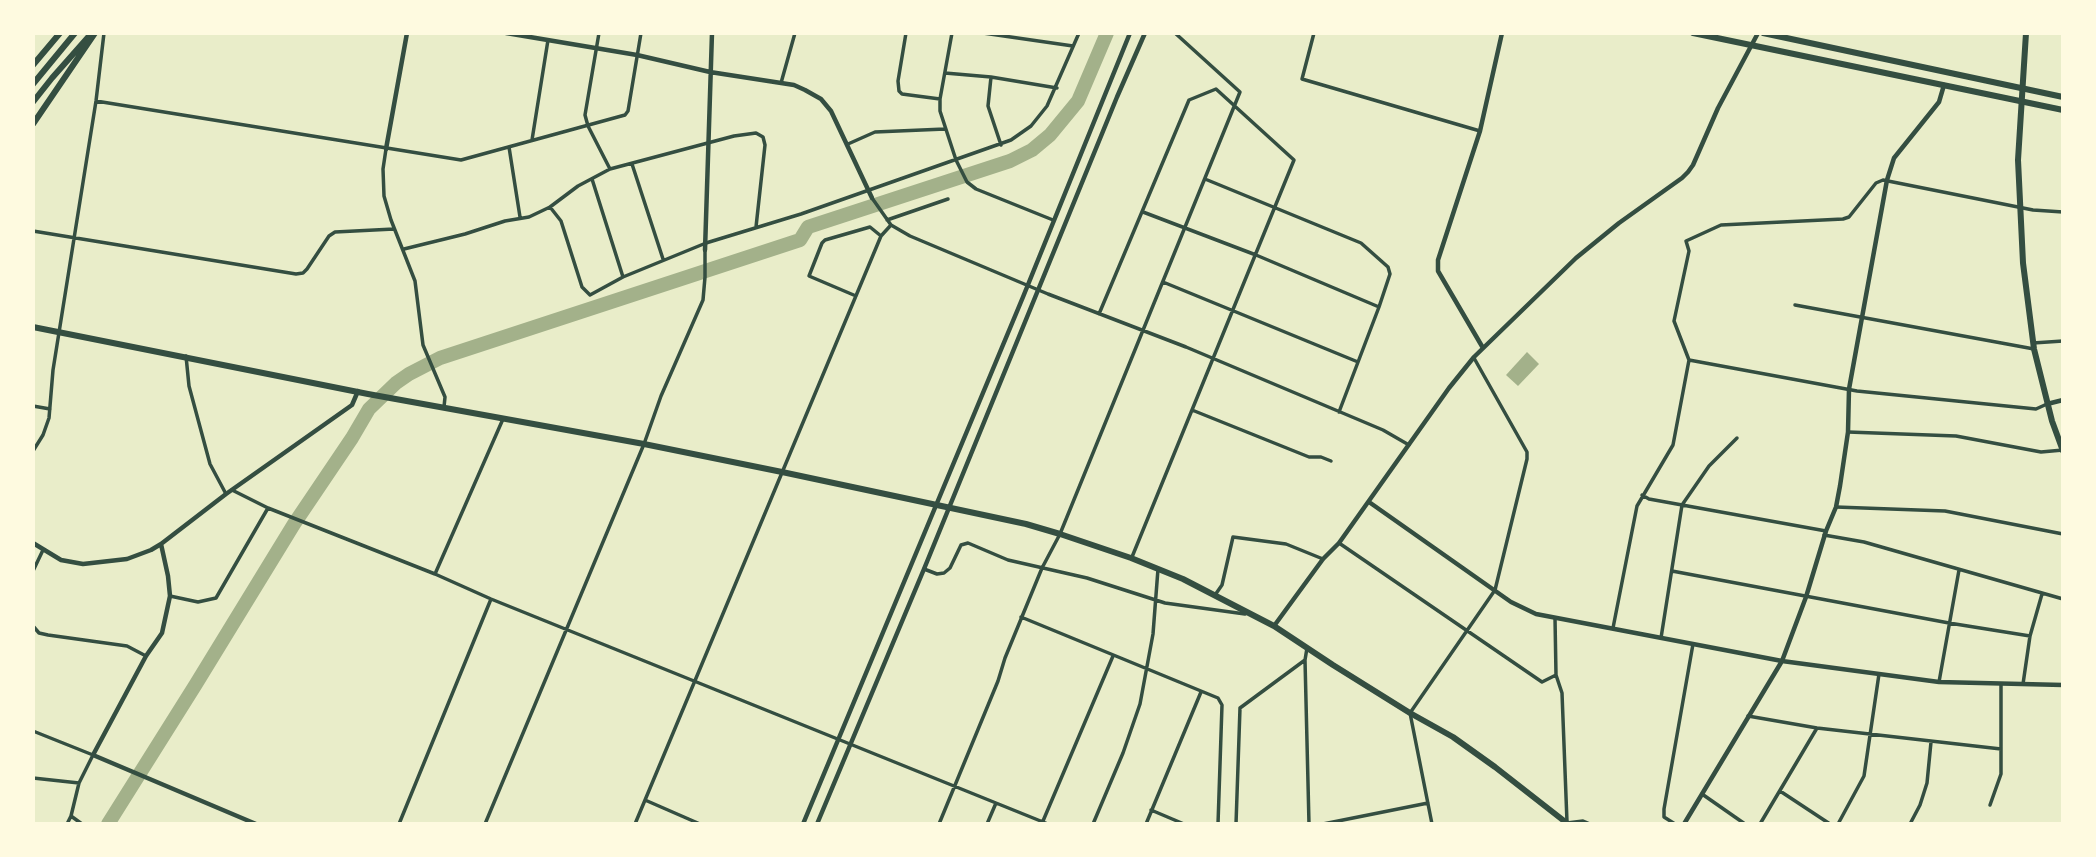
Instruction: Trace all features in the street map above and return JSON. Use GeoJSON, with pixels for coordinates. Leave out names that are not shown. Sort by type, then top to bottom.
{"type":"FeatureCollection","features":[{"type":"Feature","properties":{"kind":"main road"},"geometry":{"type":"LineString","coordinates":[[33,65],[60,33]]}},
{"type":"Feature","properties":{"kind":"main road"},"geometry":{"type":"LineString","coordinates":[[33,84],[75,33]]}},
{"type":"Feature","properties":{"kind":"main road"},"geometry":{"type":"LineString","coordinates":[[33,102],[93,33]]}},
{"type":"Feature","properties":{"kind":"main road"},"geometry":{"type":"LineString","coordinates":[[33,124],[93,33]]}},
{"type":"Feature","properties":{"kind":"main road"},"geometry":{"type":"LineString","coordinates":[[1693,33],[2063,110]]}},
{"type":"Feature","properties":{"kind":"main road"},"geometry":{"type":"LineString","coordinates":[[1760,33],[2063,97]]}},
{"type":"Feature","properties":{"kind":"main road"},"geometry":{"type":"LineString","coordinates":[[2026,33],[2018,160],[2023,263],[2033,346],[2047,404],[2063,451]]}},
{"type":"Feature","properties":{"kind":"main road"},"geometry":{"type":"LineString","coordinates":[[36,329],[186,356],[368,394],[644,444],[1026,524],[1060,534],[1158,569],[1274,626],[1410,713],[1453,737],[1567,823]]}},
{"type":"Feature","properties":{"kind":"street"},"geometry":{"type":"LineString","coordinates":[[33,451],[49,418],[58,332],[96,101],[104,33]]}},
{"type":"Feature","properties":{"kind":"street"},"geometry":{"type":"LineString","coordinates":[[407,33],[382,182],[387,209],[415,281],[422,337],[445,397],[444,407]]}},
{"type":"Feature","properties":{"kind":"street"},"geometry":{"type":"LineString","coordinates":[[506,33],[637,55],[710,72],[782,83],[805,90],[821,99],[831,111],[872,198],[891,225],[910,236],[1038,290],[1383,430],[1409,445]]}},
{"type":"Feature","properties":{"kind":"street"},"geometry":{"type":"LineString","coordinates":[[599,33],[585,115],[610,169]]}},
{"type":"Feature","properties":{"kind":"street"},"geometry":{"type":"LineString","coordinates":[[96,101],[461,160],[625,115],[628,111],[641,33]]}},
{"type":"Feature","properties":{"kind":"street"},"geometry":{"type":"LineString","coordinates":[[485,824],[702,300],[705,277],[712,33]]}},
{"type":"Feature","properties":{"kind":"street"},"geometry":{"type":"LineString","coordinates":[[782,83],[794,33]]}},
{"type":"Feature","properties":{"kind":"street"},"geometry":{"type":"LineString","coordinates":[[906,33],[898,81],[899,91],[902,94],[940,99]]}},
{"type":"Feature","properties":{"kind":"street"},"geometry":{"type":"LineString","coordinates":[[952,33],[940,111],[967,183],[1053,220]]}},
{"type":"Feature","properties":{"kind":"street"},"geometry":{"type":"LineString","coordinates":[[983,33],[1073,46]]}},
{"type":"Feature","properties":{"kind":"street"},"geometry":{"type":"LineString","coordinates":[[550,207],[561,221],[585,292],[590,295],[663,259],[706,243],[957,162],[1001,145],[1031,126],[1047,106],[1079,33]]}},
{"type":"Feature","properties":{"kind":"street"},"geometry":{"type":"LineString","coordinates":[[803,824],[1130,33]]}},
{"type":"Feature","properties":{"kind":"street"},"geometry":{"type":"LineString","coordinates":[[817,824],[1145,33]]}},
{"type":"Feature","properties":{"kind":"street"},"geometry":{"type":"LineString","coordinates":[[939,824],[998,681],[1021,617],[1060,534],[1240,92],[1175,33]]}},
{"type":"Feature","properties":{"kind":"street"},"geometry":{"type":"LineString","coordinates":[[1314,33],[1302,79],[1480,131]]}},
{"type":"Feature","properties":{"kind":"street"},"geometry":{"type":"LineString","coordinates":[[1483,348],[1438,271],[1438,260],[1480,131],[1502,33]]}},
{"type":"Feature","properties":{"kind":"street"},"geometry":{"type":"LineString","coordinates":[[1274,626],[1323,559],[1339,543],[1370,502],[1449,387],[1474,357],[1576,258],[1682,178],[1693,165],[1718,108],[1760,33]]}},
{"type":"Feature","properties":{"kind":"street"},"geometry":{"type":"LineString","coordinates":[[532,140],[548,40]]}},
{"type":"Feature","properties":{"kind":"street"},"geometry":{"type":"LineString","coordinates":[[945,73],[991,77],[1057,88]]}},
{"type":"Feature","properties":{"kind":"street"},"geometry":{"type":"LineString","coordinates":[[991,77],[988,106],[1001,145]]}},
{"type":"Feature","properties":{"kind":"street"},"geometry":{"type":"LineString","coordinates":[[1684,824],[1782,661],[1806,597],[1825,533],[1836,507],[1847,432],[1849,389],[1887,180],[1894,158],[1939,102],[1944,85]]}},
{"type":"Feature","properties":{"kind":"street"},"geometry":{"type":"LineString","coordinates":[[1099,314],[1189,100],[1216,89],[1294,160],[1131,558]]}},
{"type":"Feature","properties":{"kind":"street"},"geometry":{"type":"LineString","coordinates":[[848,144],[875,132],[946,129]]}},
{"type":"Feature","properties":{"kind":"street"},"geometry":{"type":"LineString","coordinates":[[404,249],[529,217],[550,207],[610,169],[752,133],[760,134],[765,145],[756,228]]}},
{"type":"Feature","properties":{"kind":"street"},"geometry":{"type":"LineString","coordinates":[[509,147],[520,218]]}},
{"type":"Feature","properties":{"kind":"street"},"geometry":{"type":"LineString","coordinates":[[632,163],[663,259]]}},
{"type":"Feature","properties":{"kind":"street"},"geometry":{"type":"LineString","coordinates":[[592,179],[623,277]]}},
{"type":"Feature","properties":{"kind":"street"},"geometry":{"type":"LineString","coordinates":[[1205,179],[1361,243],[1388,267],[1390,274],[1379,307],[1339,412]]}},
{"type":"Feature","properties":{"kind":"street"},"geometry":{"type":"LineString","coordinates":[[1613,628],[1637,506],[1673,445],[1689,360],[1674,321],[1689,251],[1686,241],[1721,226],[1843,219],[1849,217],[1876,183],[1883,180],[2034,209],[2063,212]]}},
{"type":"Feature","properties":{"kind":"street"},"geometry":{"type":"LineString","coordinates":[[886,219],[948,199]]}},
{"type":"Feature","properties":{"kind":"street"},"geometry":{"type":"LineString","coordinates":[[1143,212],[1256,255],[1379,307]]}},
{"type":"Feature","properties":{"kind":"street"},"geometry":{"type":"LineString","coordinates":[[635,824],[881,236],[891,225]]}},
{"type":"Feature","properties":{"kind":"street"},"geometry":{"type":"LineString","coordinates":[[856,296],[809,276],[822,243],[870,227],[881,236]]}},
{"type":"Feature","properties":{"kind":"street"},"geometry":{"type":"LineString","coordinates":[[33,232],[296,274],[307,269],[329,236],[335,232],[394,229]]}},
{"type":"Feature","properties":{"kind":"street"},"geometry":{"type":"LineString","coordinates":[[1163,282],[1358,362]]}},
{"type":"Feature","properties":{"kind":"street"},"geometry":{"type":"LineString","coordinates":[[1795,305],[2033,346],[2063,341]]}},
{"type":"Feature","properties":{"kind":"street"},"geometry":{"type":"LineString","coordinates":[[186,356],[189,386],[210,464],[226,494]]}},
{"type":"Feature","properties":{"kind":"street"},"geometry":{"type":"LineString","coordinates":[[1432,824],[1410,713],[1495,590],[1527,459],[1527,452],[1474,357]]}},
{"type":"Feature","properties":{"kind":"street"},"geometry":{"type":"LineString","coordinates":[[1689,360],[1849,389],[2036,409],[2063,400]]}},
{"type":"Feature","properties":{"kind":"street"},"geometry":{"type":"LineString","coordinates":[[33,543],[71,563],[97,564],[136,556],[161,544],[226,494],[352,405],[358,391]]}},
{"type":"Feature","properties":{"kind":"street"},"geometry":{"type":"LineString","coordinates":[[33,406],[50,409]]}},
{"type":"Feature","properties":{"kind":"street"},"geometry":{"type":"LineString","coordinates":[[1192,410],[1309,457],[1321,457],[1331,461]]}},
{"type":"Feature","properties":{"kind":"street"},"geometry":{"type":"LineString","coordinates":[[435,574],[503,418]]}},
{"type":"Feature","properties":{"kind":"street"},"geometry":{"type":"LineString","coordinates":[[1847,432],[1956,436],[2041,452],[2063,451]]}},
{"type":"Feature","properties":{"kind":"street"},"geometry":{"type":"LineString","coordinates":[[1661,638],[1682,505],[1709,466],[1737,438]]}},
{"type":"Feature","properties":{"kind":"street"},"geometry":{"type":"LineString","coordinates":[[232,490],[268,508],[1044,823],[1113,656]]}},
{"type":"Feature","properties":{"kind":"street"},"geometry":{"type":"LineString","coordinates":[[1642,495],[1648,499],[1864,542],[2063,599]]}},
{"type":"Feature","properties":{"kind":"street"},"geometry":{"type":"LineString","coordinates":[[1370,502],[1511,602],[1528,611],[1782,661],[1939,682],[2063,685]]}},
{"type":"Feature","properties":{"kind":"street"},"geometry":{"type":"LineString","coordinates":[[1836,507],[1945,511],[2063,534]]}},
{"type":"Feature","properties":{"kind":"street"},"geometry":{"type":"LineString","coordinates":[[170,596],[198,602],[215,598],[268,508]]}},
{"type":"Feature","properties":{"kind":"street"},"geometry":{"type":"LineString","coordinates":[[1215,595],[1222,585],[1233,537],[1286,544],[1323,559]]}},
{"type":"Feature","properties":{"kind":"street"},"geometry":{"type":"LineString","coordinates":[[924,569],[937,574],[944,573],[950,568],[961,545],[968,543],[1008,560],[1087,578],[1156,601],[1251,614]]}},
{"type":"Feature","properties":{"kind":"street"},"geometry":{"type":"LineString","coordinates":[[1339,543],[1542,682],[1556,675]]}},
{"type":"Feature","properties":{"kind":"street"},"geometry":{"type":"LineString","coordinates":[[67,824],[79,783],[146,656],[162,633],[170,596],[161,544]]}},
{"type":"Feature","properties":{"kind":"street"},"geometry":{"type":"LineString","coordinates":[[33,571],[43,550]]}},
{"type":"Feature","properties":{"kind":"street"},"geometry":{"type":"LineString","coordinates":[[1093,824],[1140,704],[1148,669],[1158,569]]}},
{"type":"Feature","properties":{"kind":"street"},"geometry":{"type":"LineString","coordinates":[[1939,682],[1959,570]]}},
{"type":"Feature","properties":{"kind":"street"},"geometry":{"type":"LineString","coordinates":[[1672,571],[2031,636]]}},
{"type":"Feature","properties":{"kind":"street"},"geometry":{"type":"LineString","coordinates":[[2023,684],[2042,594]]}},
{"type":"Feature","properties":{"kind":"street"},"geometry":{"type":"LineString","coordinates":[[399,824],[491,599]]}},
{"type":"Feature","properties":{"kind":"street"},"geometry":{"type":"LineString","coordinates":[[1021,617],[1218,698],[1222,705],[1218,824]]}},
{"type":"Feature","properties":{"kind":"street"},"geometry":{"type":"LineString","coordinates":[[1555,618],[1556,675],[1562,693],[1567,823],[1583,821],[1590,824]]}},
{"type":"Feature","properties":{"kind":"street"},"geometry":{"type":"LineString","coordinates":[[33,626],[48,635],[127,646],[146,656]]}},
{"type":"Feature","properties":{"kind":"street"},"geometry":{"type":"LineString","coordinates":[[1675,824],[1664,817],[1664,809],[1693,644]]}},
{"type":"Feature","properties":{"kind":"street"},"geometry":{"type":"LineString","coordinates":[[1307,648],[1304,660],[1309,824]]}},
{"type":"Feature","properties":{"kind":"street"},"geometry":{"type":"LineString","coordinates":[[1236,824],[1240,708],[1304,660]]}},
{"type":"Feature","properties":{"kind":"street"},"geometry":{"type":"LineString","coordinates":[[1838,824],[1864,776],[1879,674]]}},
{"type":"Feature","properties":{"kind":"street"},"geometry":{"type":"LineString","coordinates":[[1990,804],[2001,775],[2001,684]]}},
{"type":"Feature","properties":{"kind":"street"},"geometry":{"type":"LineString","coordinates":[[1146,824],[1201,692]]}},
{"type":"Feature","properties":{"kind":"street"},"geometry":{"type":"LineString","coordinates":[[1748,716],[1817,728],[2001,749]]}},
{"type":"Feature","properties":{"kind":"street"},"geometry":{"type":"LineString","coordinates":[[1760,824],[1817,728]]}},
{"type":"Feature","properties":{"kind":"street"},"geometry":{"type":"LineString","coordinates":[[33,731],[256,824]]}},
{"type":"Feature","properties":{"kind":"street"},"geometry":{"type":"LineString","coordinates":[[1910,824],[1927,783],[1931,742]]}},
{"type":"Feature","properties":{"kind":"street"},"geometry":{"type":"LineString","coordinates":[[33,778],[79,783]]}},
{"type":"Feature","properties":{"kind":"street"},"geometry":{"type":"LineString","coordinates":[[1780,791],[1830,824]]}},
{"type":"Feature","properties":{"kind":"street"},"geometry":{"type":"LineString","coordinates":[[1702,794],[1745,824]]}},
{"type":"Feature","properties":{"kind":"street"},"geometry":{"type":"LineString","coordinates":[[645,800],[700,824]]}},
{"type":"Feature","properties":{"kind":"street"},"geometry":{"type":"LineString","coordinates":[[987,824],[996,803]]}},
{"type":"Feature","properties":{"kind":"street"},"geometry":{"type":"LineString","coordinates":[[1323,824],[1428,803]]}},
{"type":"Feature","properties":{"kind":"street"},"geometry":{"type":"LineString","coordinates":[[1151,810],[1184,824]]}},
{"type":"Feature","properties":{"kind":"street"},"geometry":{"type":"LineString","coordinates":[[71,816],[82,824]]}},
{"type":"Feature","properties":{"kind":"shaded area"},"geometry":{"type":"Polygon","coordinates":[[[1527,352],[1539,364],[1518,386],[1506,375],[1527,352]]]}},
{"type":"Feature","properties":{"kind":"waterway"},"geometry":{"type":"LineString","coordinates":[[108,824],[294,524],[369,409],[396,383],[440,358],[800,240],[808,227],[1010,161],[1032,150],[1050,135],[1078,101],[1107,33]]}}]}
